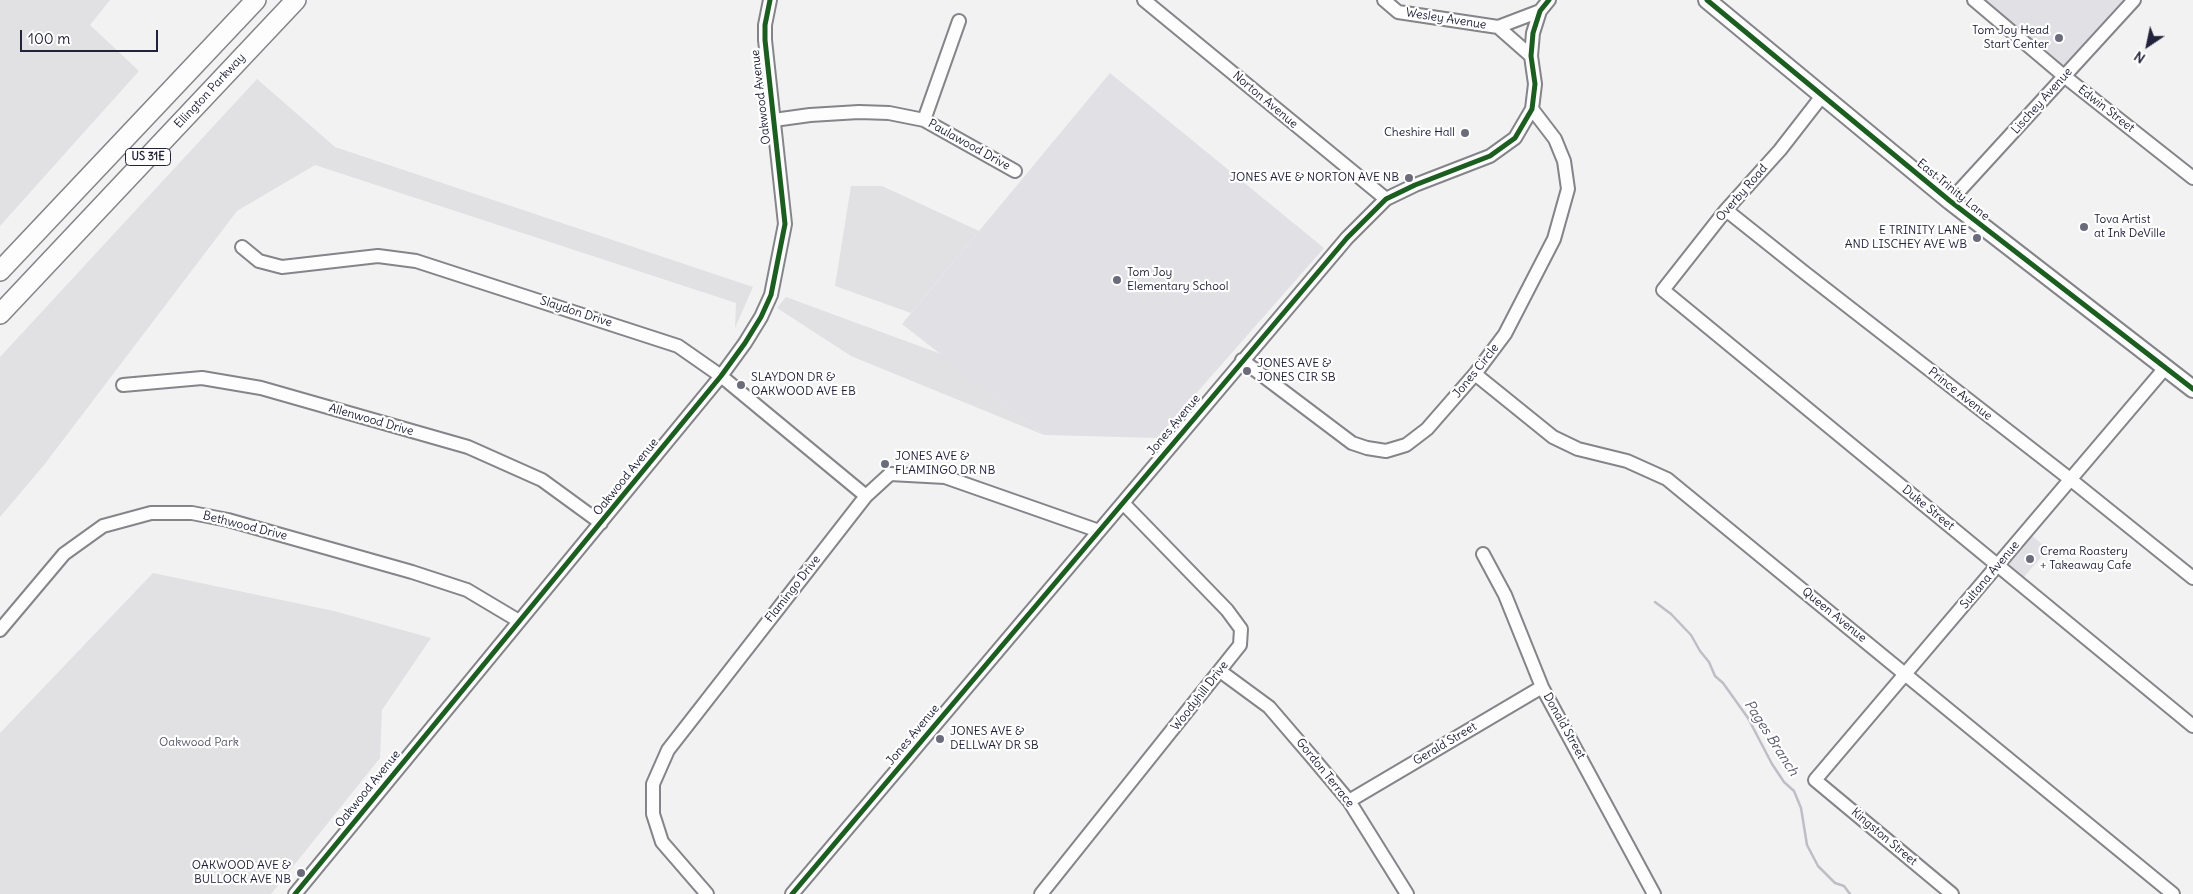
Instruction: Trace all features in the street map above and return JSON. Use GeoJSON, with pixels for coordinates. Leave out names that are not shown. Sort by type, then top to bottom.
{"type":"FeatureCollection","features":[{"type":"Feature","properties":{"kind":"highway","name":"US 31E"},"geometry":{"type":"LineString","coordinates":[[0,271],[256,0]]}},
{"type":"Feature","properties":{"kind":"highway","name":"Ellington Parkway"},"geometry":{"type":"LineString","coordinates":[[0,314],[296,0]]}},
{"type":"Feature","properties":{"kind":"main road","name":"East Trinity Lane"},"geometry":{"type":"LineString","coordinates":[[1707,0],[1950,201],[2193,389]]}},
{"type":"Feature","properties":{"kind":"street","name":"Oakwood Avenue"},"geometry":{"type":"LineString","coordinates":[[295,894],[721,376],[761,317],[771,295],[785,224],[765,40],[765,26],[770,0]]}},
{"type":"Feature","properties":{"kind":"street","name":"Norton Avenue"},"geometry":{"type":"LineString","coordinates":[[1144,0],[1386,199]]}},
{"type":"Feature","properties":{"kind":"street","name":"Wesley Avenue"},"geometry":{"type":"LineString","coordinates":[[1384,0],[1398,12],[1498,28],[1540,11]]}},
{"type":"Feature","properties":{"kind":"street","name":"Jones Avenue"},"geometry":{"type":"LineString","coordinates":[[794,893],[1242,360],[1347,238],[1386,199],[1415,185],[1490,156],[1515,138],[1532,109],[1536,84],[1531,56],[1533,33],[1540,11],[1549,0]]}},
{"type":"Feature","properties":{"kind":"street","name":"Edwin Street"},"geometry":{"type":"LineString","coordinates":[[1974,0],[2064,76],[2193,178]]}},
{"type":"Feature","properties":{"kind":"street","name":"Lischey Avenue"},"geometry":{"type":"LineString","coordinates":[[1950,201],[2134,0]]}},
{"type":"Feature","properties":{"kind":"street"},"geometry":{"type":"LineString","coordinates":[[924,120],[959,21]]}},
{"type":"Feature","properties":{"kind":"street"},"geometry":{"type":"LineString","coordinates":[[1498,28],[1531,56]]}},
{"type":"Feature","properties":{"kind":"street","name":"Overby Road"},"geometry":{"type":"LineString","coordinates":[[1663,290],[1726,210],[1780,150],[1822,96]]}},
{"type":"Feature","properties":{"kind":"street","name":"Jones Circle"},"geometry":{"type":"LineString","coordinates":[[1242,360],[1352,443],[1386,451],[1406,445],[1427,429],[1475,374],[1505,334],[1554,239],[1564,210],[1568,189],[1564,161],[1555,139],[1532,109]]}},
{"type":"Feature","properties":{"kind":"street","name":"Paulawood Drive"},"geometry":{"type":"LineString","coordinates":[[774,120],[859,112],[889,113],[924,120],[1015,171]]}},
{"type":"Feature","properties":{"kind":"street","name":"Prince Avenue"},"geometry":{"type":"LineString","coordinates":[[1726,210],[2193,578]]}},
{"type":"Feature","properties":{"kind":"street","name":"Slaydon Drive"},"geometry":{"type":"LineString","coordinates":[[242,247],[259,261],[282,267],[378,256],[416,261],[678,346],[721,376],[866,496]]}},
{"type":"Feature","properties":{"kind":"street","name":"Duke Street"},"geometry":{"type":"LineString","coordinates":[[1663,290],[2193,726]]}},
{"type":"Feature","properties":{"kind":"street","name":"Sultana Avenue"},"geometry":{"type":"LineString","coordinates":[[1815,780],[1905,673],[1999,566],[2164,368]]}},
{"type":"Feature","properties":{"kind":"street","name":"Queen Avenue"},"geometry":{"type":"LineString","coordinates":[[1475,374],[1553,436],[1578,449],[1627,461],[1667,479],[2173,894]]}},
{"type":"Feature","properties":{"kind":"street","name":"Allenwood Drive"},"geometry":{"type":"LineString","coordinates":[[123,385],[202,378],[260,388],[458,444],[542,480],[601,523]]}},
{"type":"Feature","properties":{"kind":"street","name":"Flamingo Drive"},"geometry":{"type":"LineString","coordinates":[[707,894],[662,842],[653,814],[653,784],[668,750],[866,496],[890,474],[945,477],[1099,531]]}},
{"type":"Feature","properties":{"kind":"street","name":"Woodyhill Drive"},"geometry":{"type":"LineString","coordinates":[[1041,894],[1240,645],[1241,629],[1227,610],[1123,503]]}},
{"type":"Feature","properties":{"kind":"street","name":"Bethwood Drive"},"geometry":{"type":"LineString","coordinates":[[0,630],[64,554],[103,526],[151,513],[192,513],[228,520],[412,572],[467,590],[519,621]]}},
{"type":"Feature","properties":{"kind":"street","name":"Donald Street"},"geometry":{"type":"LineString","coordinates":[[1483,554],[1504,595],[1542,686],[1654,894]]}},
{"type":"Feature","properties":{"kind":"street","name":"Gordon Terrace"},"geometry":{"type":"LineString","coordinates":[[1220,671],[1269,707],[1349,801],[1407,894]]}},
{"type":"Feature","properties":{"kind":"street","name":"Gerald Street"},"geometry":{"type":"LineString","coordinates":[[1349,801],[1542,686]]}},
{"type":"Feature","properties":{"kind":"street","name":"Kingston Street"},"geometry":{"type":"LineString","coordinates":[[1815,780],[1952,894]]}},
{"type":"Feature","properties":{"kind":"shaded area","name":"Tom Joy Head Start Center"},"geometry":{"type":"Polygon","coordinates":[[[1972,0],[2134,0],[2064,76],[1972,0]]]}},
{"type":"Feature","properties":{"kind":"shaded area","name":"Tom Joy Elementary School"},"geometry":{"type":"Polygon","coordinates":[[[1110,73],[1324,248],[1157,438],[1044,435],[902,324],[1110,73]]]}},
{"type":"Feature","properties":{"kind":"shaded area"},"geometry":{"type":"Polygon","coordinates":[[[2026,531],[2048,549],[2019,583],[1999,566],[2026,531]]]}},
{"type":"Feature","properties":{"kind":"green space"},"geometry":{"type":"Polygon","coordinates":[[[0,0],[110,0],[90,25],[139,71],[0,226],[0,0]]]}},
{"type":"Feature","properties":{"kind":"green space"},"geometry":{"type":"Polygon","coordinates":[[[257,79],[335,147],[753,287],[735,328],[736,303],[315,165],[237,211],[44,465],[0,517],[0,357],[257,79]]]}},
{"type":"Feature","properties":{"kind":"green space"},"geometry":{"type":"Polygon","coordinates":[[[851,186],[882,186],[979,231],[911,313],[835,286],[851,186]]]}},
{"type":"Feature","properties":{"kind":"green space"},"geometry":{"type":"Polygon","coordinates":[[[786,297],[941,354],[1044,435],[851,356],[777,308],[786,297]]]}},
{"type":"Feature","properties":{"kind":"green space","name":"Oakwood Park"},"geometry":{"type":"Polygon","coordinates":[[[153,573],[334,611],[431,638],[382,710],[380,758],[271,894],[0,894],[0,733],[153,573]]]}},
{"type":"Feature","properties":{"kind":"waterway","name":"Pages Branch"},"geometry":{"type":"LineString","coordinates":[[1655,602],[1671,614],[1691,635],[1709,662],[1715,676],[1723,683],[1748,718],[1772,764],[1784,782],[1794,791],[1801,808],[1807,845],[1818,866],[1835,883],[1844,886],[1850,894]]}},
{"type":"Feature","properties":{"kind":"cycle path"},"geometry":{"type":"LineString","coordinates":[[295,894],[721,376],[761,317],[771,295],[785,224],[765,40],[765,25],[770,0]]}},
{"type":"Feature","properties":{"kind":"cycle path"},"geometry":{"type":"LineString","coordinates":[[792,894],[1347,238],[1386,199],[1415,185],[1490,156],[1515,138],[1532,109],[1535,84],[1531,56],[1533,33],[1540,11],[1549,0]]}},
{"type":"Feature","properties":{"kind":"cycle path"},"geometry":{"type":"LineString","coordinates":[[1707,0],[1950,201],[2193,389]]}},
{"type":"Feature","properties":{"kind":"place","name":"Tom Joy Head Start Center"},"geometry":{"type":"Point","coordinates":[2059,38]}},
{"type":"Feature","properties":{"kind":"place","name":"Cheshire Hall"},"geometry":{"type":"Point","coordinates":[1465,133]}},
{"type":"Feature","properties":{"kind":"place","name":"JONES AVE & NORTON AVE NB"},"geometry":{"type":"Point","coordinates":[1409,178]}},
{"type":"Feature","properties":{"kind":"place","name":"Tova Artist at Ink DeVille"},"geometry":{"type":"Point","coordinates":[2084,227]}},
{"type":"Feature","properties":{"kind":"place","name":"E TRINITY LANE AND LISCHEY AVE WB"},"geometry":{"type":"Point","coordinates":[1977,238]}},
{"type":"Feature","properties":{"kind":"place","name":"Tom Joy Elementary School"},"geometry":{"type":"Point","coordinates":[1117,280]}},
{"type":"Feature","properties":{"kind":"place","name":"JONES AVE & JONES CIR SB"},"geometry":{"type":"Point","coordinates":[1247,371]}},
{"type":"Feature","properties":{"kind":"place","name":"SLAYDON DR & OAKWOOD AVE EB"},"geometry":{"type":"Point","coordinates":[741,385]}},
{"type":"Feature","properties":{"kind":"place","name":"JONES AVE & FLAMINGO DR NB"},"geometry":{"type":"Point","coordinates":[885,464]}},
{"type":"Feature","properties":{"kind":"place","name":"Crema Roastery + Takeaway Cafe"},"geometry":{"type":"Point","coordinates":[2030,559]}},
{"type":"Feature","properties":{"kind":"place","name":"JONES AVE & DELLWAY DR SB"},"geometry":{"type":"Point","coordinates":[940,739]}},
{"type":"Feature","properties":{"kind":"place","name":"OAKWOOD AVE & BULLOCK AVE NB"},"geometry":{"type":"Point","coordinates":[301,873]}}]}
